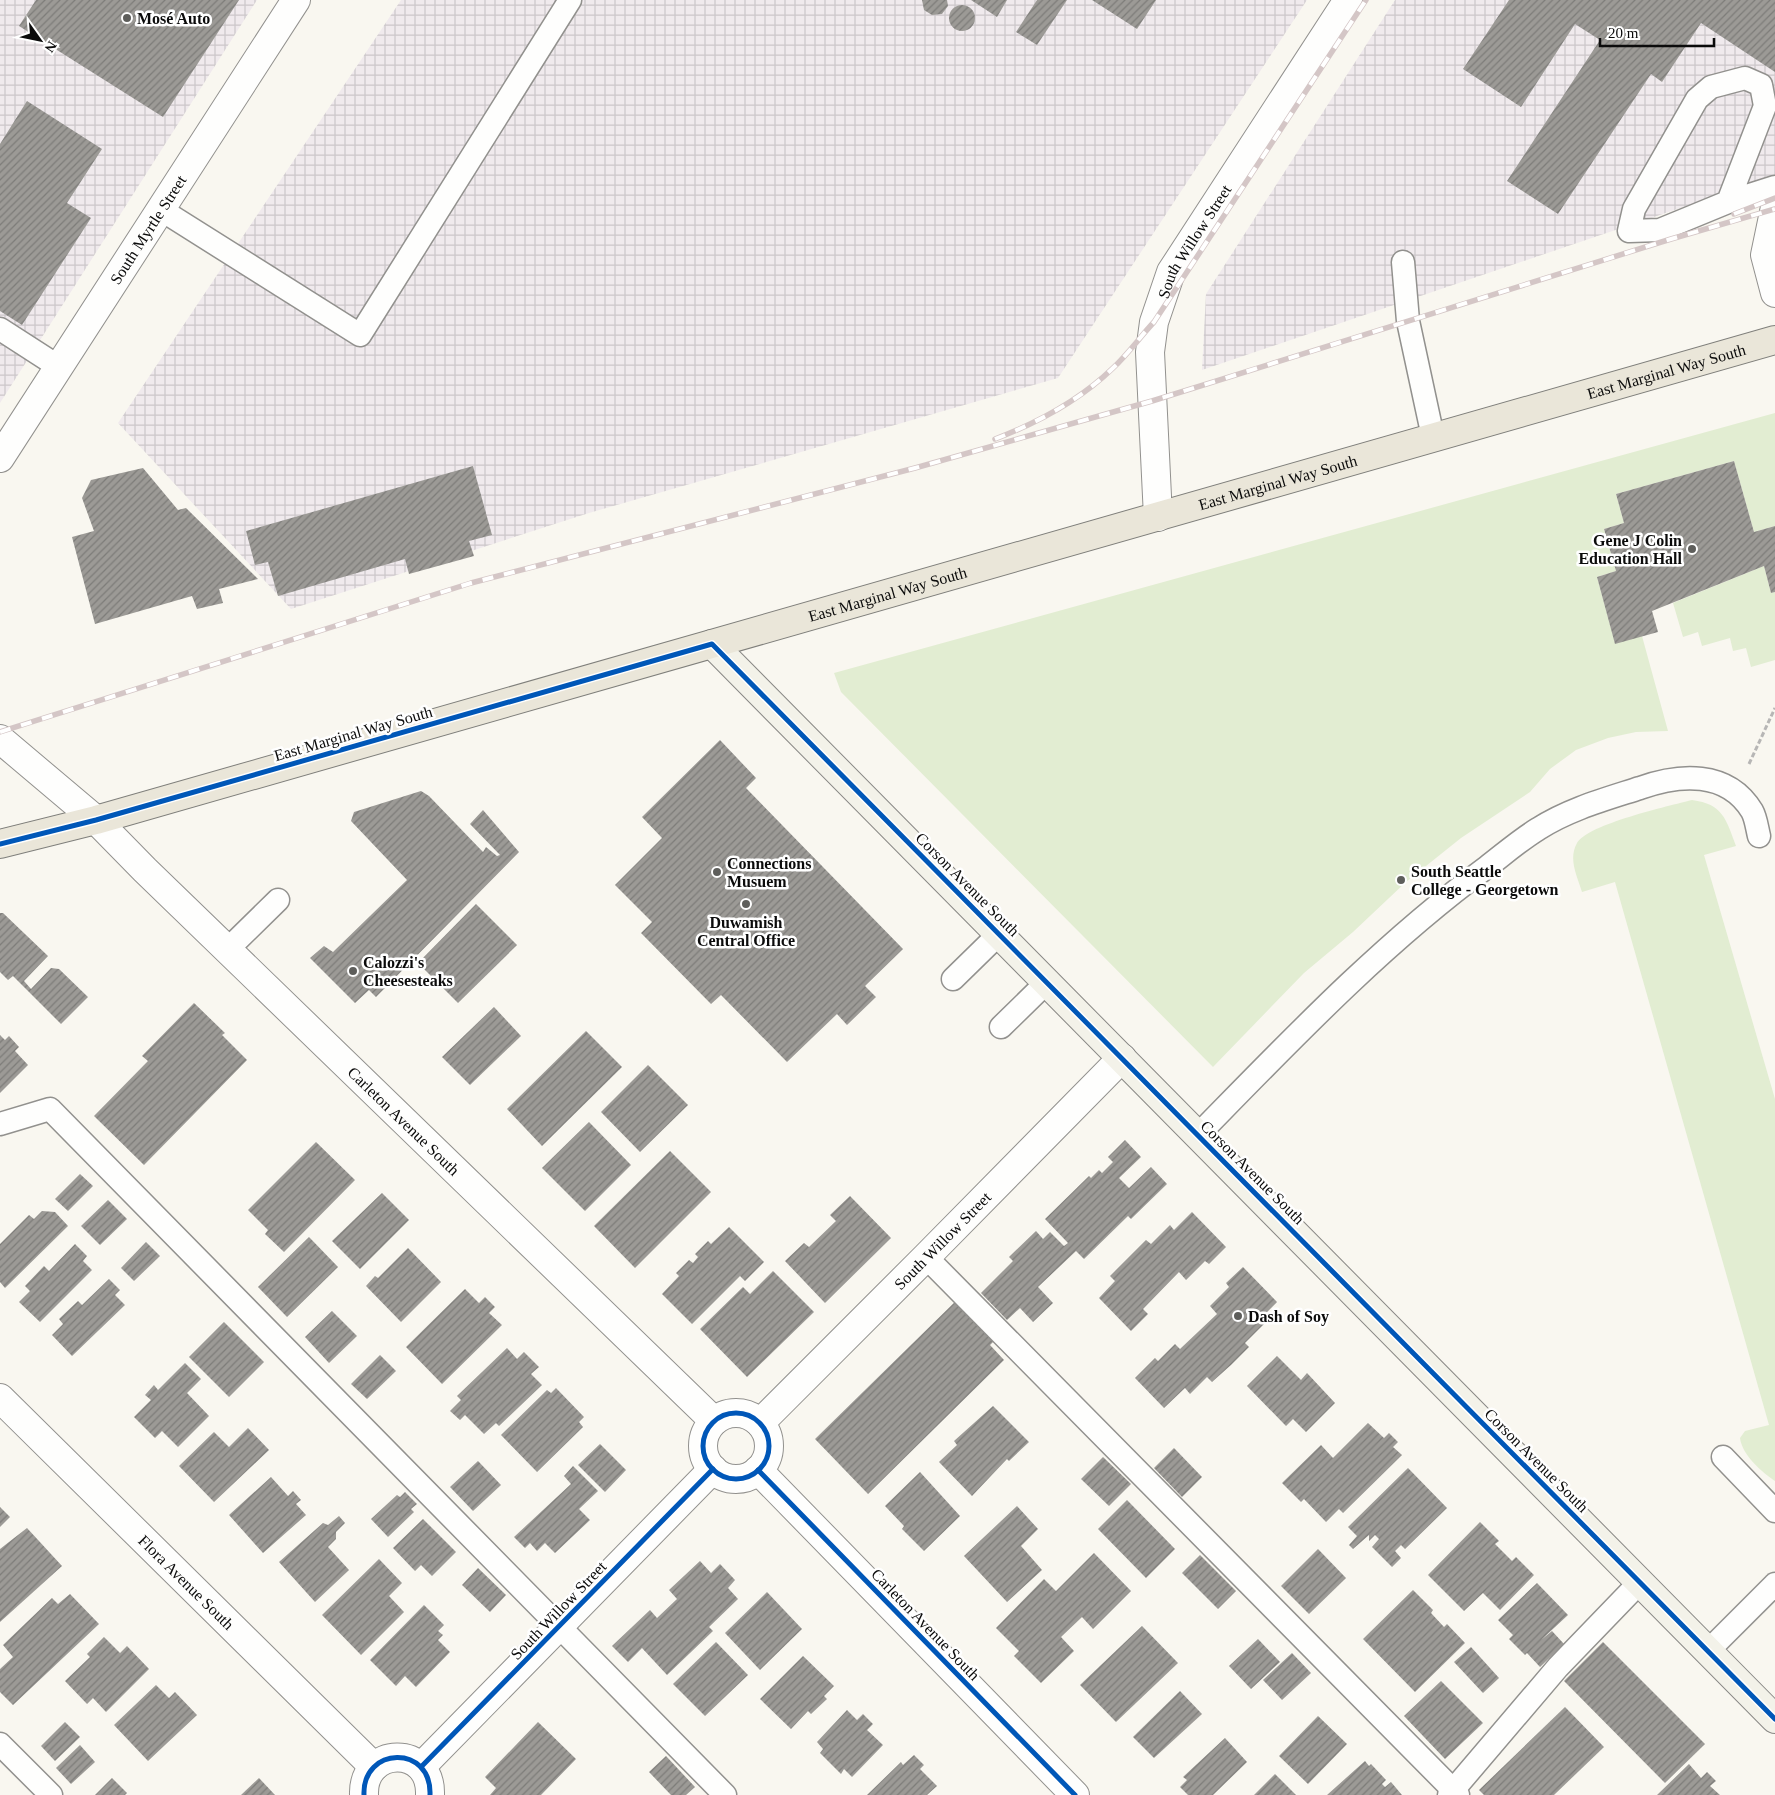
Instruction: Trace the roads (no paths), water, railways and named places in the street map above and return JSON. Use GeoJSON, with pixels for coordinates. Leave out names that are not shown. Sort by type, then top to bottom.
{"type":"FeatureCollection","features":[{"type":"Feature","properties":{"kind":"main road","name":"East Marginal Way South"},"geometry":{"type":"LineString","coordinates":[[0,844],[96,820],[1775,340]]}},
{"type":"Feature","properties":{"kind":"street","name":"South Myrtle Street"},"geometry":{"type":"LineString","coordinates":[[0,458],[296,0]]}},
{"type":"Feature","properties":{"kind":"street","name":"South Willow Street"},"geometry":{"type":"LineString","coordinates":[[1158,517],[1150,352],[1154,322],[1171,272],[1348,0]]}},
{"type":"Feature","properties":{"kind":"street"},"geometry":{"type":"LineString","coordinates":[[1775,208],[1766,255],[1775,294]]}},
{"type":"Feature","properties":{"kind":"street","name":"Corson Avenue South"},"geometry":{"type":"LineString","coordinates":[[712,644],[1775,1719]]}},
{"type":"Feature","properties":{"kind":"street","name":"Carleton Avenue South"},"geometry":{"type":"LineString","coordinates":[[0,739],[96,820],[714,1421]]}},
{"type":"Feature","properties":{"kind":"street","name":"South Willow Street"},"geometry":{"type":"LineString","coordinates":[[760,1423],[1122,1058]]}},
{"type":"Feature","properties":{"kind":"street","name":"Flora Avenue South"},"geometry":{"type":"LineString","coordinates":[[0,1398],[374,1767]]}},
{"type":"Feature","properties":{"kind":"street"},"geometry":{"type":"LineString","coordinates":[[736,1412],[746,1414],[760,1423],[767,1435],[769,1446],[767,1458],[758,1470],[752,1475],[729,1479],[713,1470],[704,1456],[702,1446],[704,1436],[714,1421],[725,1414],[736,1412]]}},
{"type":"Feature","properties":{"kind":"street","name":"South Willow Street"},"geometry":{"type":"LineString","coordinates":[[422,1767],[713,1470]]}},
{"type":"Feature","properties":{"kind":"street","name":"Carleton Avenue South"},"geometry":{"type":"LineString","coordinates":[[758,1470],[1075,1795]]}},
{"type":"Feature","properties":{"kind":"street"},"geometry":{"type":"LineString","coordinates":[[364,1795],[367,1777],[374,1767],[386,1759],[395,1757],[413,1761],[422,1767],[427,1776],[430,1795]]}},
{"type":"Feature","properties":{"kind":"lane"},"geometry":{"type":"LineString","coordinates":[[160,209],[360,335],[570,0]]}},
{"type":"Feature","properties":{"kind":"lane"},"geometry":{"type":"LineString","coordinates":[[1728,202],[1765,106],[1761,85],[1745,78],[1711,87],[1697,98],[1634,209],[1629,231],[1660,230],[1728,202],[1775,187]]}},
{"type":"Feature","properties":{"kind":"lane"},"geometry":{"type":"LineString","coordinates":[[1403,262],[1408,321],[1433,437]]}},
{"type":"Feature","properties":{"kind":"lane"},"geometry":{"type":"LineString","coordinates":[[0,328],[59,367]]}},
{"type":"Feature","properties":{"kind":"lane"},"geometry":{"type":"LineString","coordinates":[[1198,1135],[1372,962],[1443,899],[1539,828],[1578,808],[1663,780],[1687,777],[1715,781],[1737,792],[1753,812],[1759,836]]}},
{"type":"Feature","properties":{"kind":"lane"},"geometry":{"type":"LineString","coordinates":[[228,950],[278,900]]}},
{"type":"Feature","properties":{"kind":"lane"},"geometry":{"type":"LineString","coordinates":[[953,979],[999,934]]}},
{"type":"Feature","properties":{"kind":"lane"},"geometry":{"type":"LineString","coordinates":[[1001,1027],[1047,982]]}},
{"type":"Feature","properties":{"kind":"lane"},"geometry":{"type":"LineString","coordinates":[[0,1124],[50,1109],[725,1795]]}},
{"type":"Feature","properties":{"kind":"lane"},"geometry":{"type":"LineString","coordinates":[[926,1257],[1453,1794],[1558,1668],[1640,1582]]}},
{"type":"Feature","properties":{"kind":"lane"},"geometry":{"type":"LineString","coordinates":[[1723,1457],[1775,1511]]}},
{"type":"Feature","properties":{"kind":"lane"},"geometry":{"type":"LineString","coordinates":[[1708,1651],[1775,1584]]}},
{"type":"Feature","properties":{"kind":"lane"},"geometry":{"type":"LineString","coordinates":[[0,1744],[50,1795]]}},
{"type":"Feature","properties":{"kind":"railway"},"geometry":{"type":"LineString","coordinates":[[995,439],[1027,426],[1087,390],[1118,363],[1154,322],[1366,0]]}},
{"type":"Feature","properties":{"kind":"railway"},"geometry":{"type":"LineString","coordinates":[[1734,214],[1775,198]]}},
{"type":"Feature","properties":{"kind":"railway"},"geometry":{"type":"LineString","coordinates":[[0,732],[471,583],[915,468],[1152,401],[1671,239],[1775,209]]}},
{"type":"Feature","properties":{"kind":"place","name":"Mosé Auto"},"geometry":{"type":"Point","coordinates":[127,18]}},
{"type":"Feature","properties":{"kind":"place","name":"Gene J Colin Education Hall"},"geometry":{"type":"Point","coordinates":[1692,549]}},
{"type":"Feature","properties":{"kind":"place","name":"Connections Musuem"},"geometry":{"type":"Point","coordinates":[717,872]}},
{"type":"Feature","properties":{"kind":"place","name":"South Seattle College - Georgetown"},"geometry":{"type":"Point","coordinates":[1401,880]}},
{"type":"Feature","properties":{"kind":"place","name":"Duwamish Central Office"},"geometry":{"type":"Point","coordinates":[746,904]}},
{"type":"Feature","properties":{"kind":"place","name":"Calozzi's Cheesesteaks"},"geometry":{"type":"Point","coordinates":[353,971]}},
{"type":"Feature","properties":{"kind":"place","name":"Dash of Soy"},"geometry":{"type":"Point","coordinates":[1238,1316]}}]}
